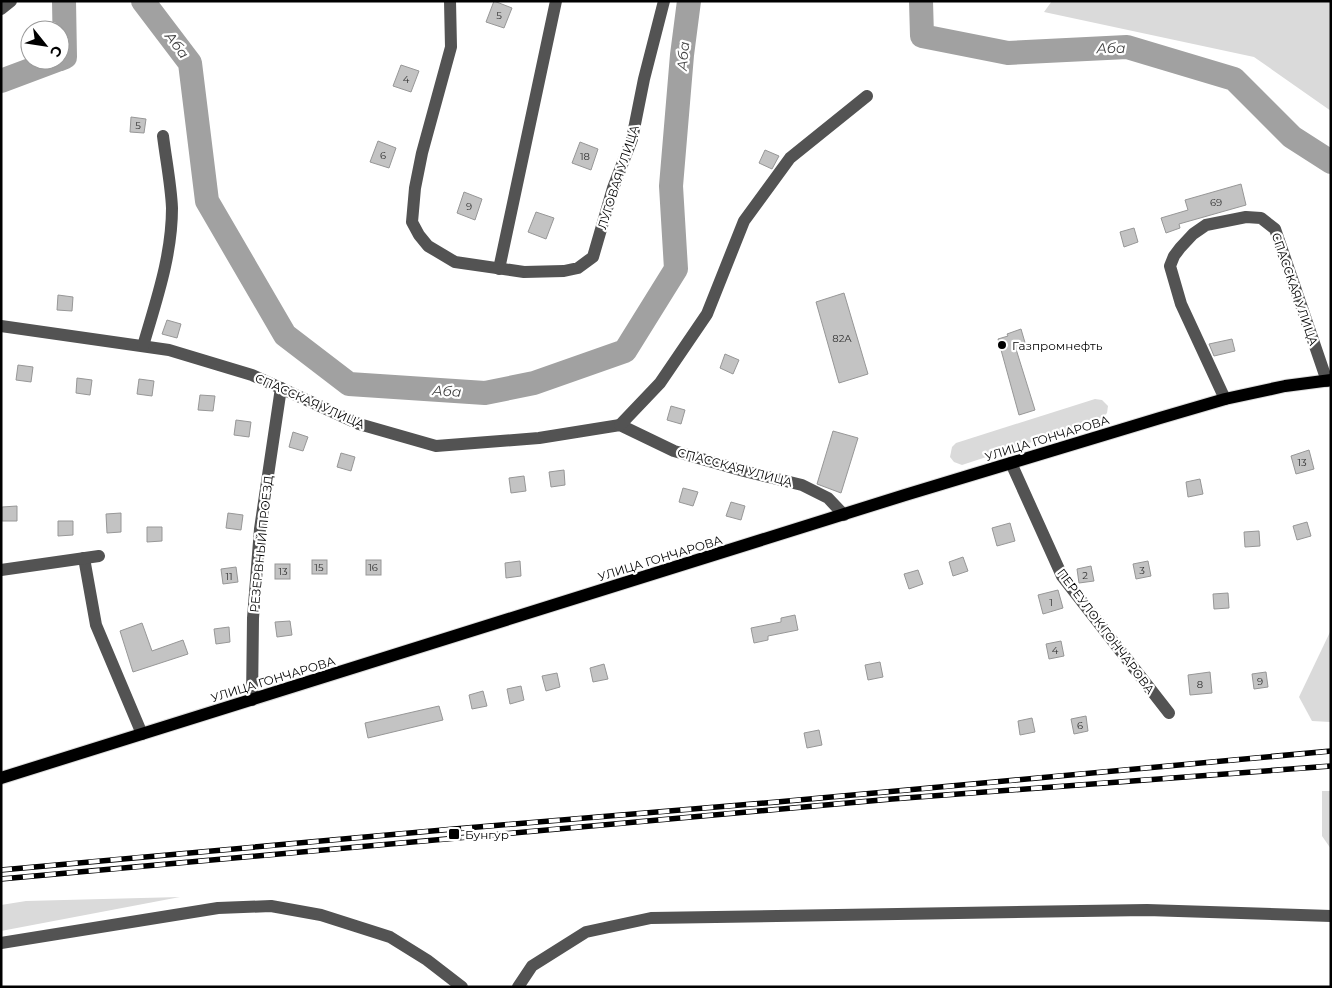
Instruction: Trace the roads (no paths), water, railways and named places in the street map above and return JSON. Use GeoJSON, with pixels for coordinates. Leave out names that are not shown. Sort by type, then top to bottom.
{"type":"FeatureCollection","features":[{"type":"Feature","properties":{"kind":"main road","name":"УЛИЦА ГОНЧАРОВА"},"geometry":{"type":"LineString","coordinates":[[1,778],[1011,463],[1225,400],[1285,386],[1329,380]]}},
{"type":"Feature","properties":{"kind":"street"},"geometry":{"type":"LineString","coordinates":[[1,9],[10,1]]}},
{"type":"Feature","properties":{"kind":"street","name":"ЛУГОВАЯ УЛИЦА"},"geometry":{"type":"LineString","coordinates":[[450,1],[451,47],[422,153],[415,188],[412,222],[419,236],[428,246],[455,262],[499,270],[524,272],[578,268],[593,257],[613,188],[632,139],[644,79],[664,1]]}},
{"type":"Feature","properties":{"kind":"street"},"geometry":{"type":"LineString","coordinates":[[499,270],[556,1]]}},
{"type":"Feature","properties":{"kind":"street"},"geometry":{"type":"LineString","coordinates":[[620,425],[660,383],[707,314],[744,221],[790,158],[868,96]]}},
{"type":"Feature","properties":{"kind":"street"},"geometry":{"type":"LineString","coordinates":[[143,346],[168,258],[172,206],[162,136]]}},
{"type":"Feature","properties":{"kind":"street","name":"СПАССКАЯ УЛИЦА"},"geometry":{"type":"LineString","coordinates":[[1225,400],[1181,304],[1170,266],[1174,256],[1193,234],[1206,225],[1246,217],[1261,218],[1275,229],[1329,380]]}},
{"type":"Feature","properties":{"kind":"street","name":"СПАССКАЯ УЛИЦА"},"geometry":{"type":"LineString","coordinates":[[1,326],[169,350],[252,375],[358,424],[436,446],[539,438],[620,425],[674,451],[802,485],[828,498],[844,515]]}},
{"type":"Feature","properties":{"kind":"street","name":"РЕЗЕРВНЫЙ ПРОЕЗД"},"geometry":{"type":"LineString","coordinates":[[252,700],[253,618],[260,529],[281,388]]}},
{"type":"Feature","properties":{"kind":"street","name":"ПЕРЕУЛОК ГОНЧАРОВА"},"geometry":{"type":"LineString","coordinates":[[1011,463],[1062,576],[1169,714]]}},
{"type":"Feature","properties":{"kind":"street"},"geometry":{"type":"LineString","coordinates":[[1,570],[99,556]]}},
{"type":"Feature","properties":{"kind":"street"},"geometry":{"type":"LineString","coordinates":[[84,558],[96,625],[142,734]]}},
{"type":"Feature","properties":{"kind":"street"},"geometry":{"type":"LineString","coordinates":[[1,943],[218,908],[271,906],[321,916],[390,937],[427,960],[462,987]]}},
{"type":"Feature","properties":{"kind":"street"},"geometry":{"type":"LineString","coordinates":[[518,987],[532,966],[586,932],[651,918],[1147,910],[1331,916]]}},
{"type":"Feature","properties":{"kind":"waterway","name":"Аба"},"geometry":{"type":"LineString","coordinates":[[64,1],[64,20]]}},
{"type":"Feature","properties":{"kind":"waterway","name":"Аба"},"geometry":{"type":"LineString","coordinates":[[143,1],[190,63],[207,201],[285,335],[349,384],[485,393],[534,383],[625,351],[676,269],[671,186],[682,55],[689,1]]}},
{"type":"Feature","properties":{"kind":"waterway","name":"Аба"},"geometry":{"type":"LineString","coordinates":[[921,1],[922,36],[1008,53],[1127,47],[1234,79],[1292,137],[1331,162]]}},
{"type":"Feature","properties":{"kind":"waterway","name":"Аба"},"geometry":{"type":"LineString","coordinates":[[1,81],[30,70]]}},
{"type":"Feature","properties":{"kind":"railway"},"geometry":{"type":"LineString","coordinates":[[1,870],[1331,751]]}},
{"type":"Feature","properties":{"kind":"railway"},"geometry":{"type":"LineString","coordinates":[[1,879],[892,799],[1331,766]]}},
{"type":"Feature","properties":{"kind":"place","name":"Газпромнефть"},"geometry":{"type":"Point","coordinates":[1002,345]}},
{"type":"Feature","properties":{"kind":"place","name":"Бунгур"},"geometry":{"type":"Point","coordinates":[454,834]}}]}
